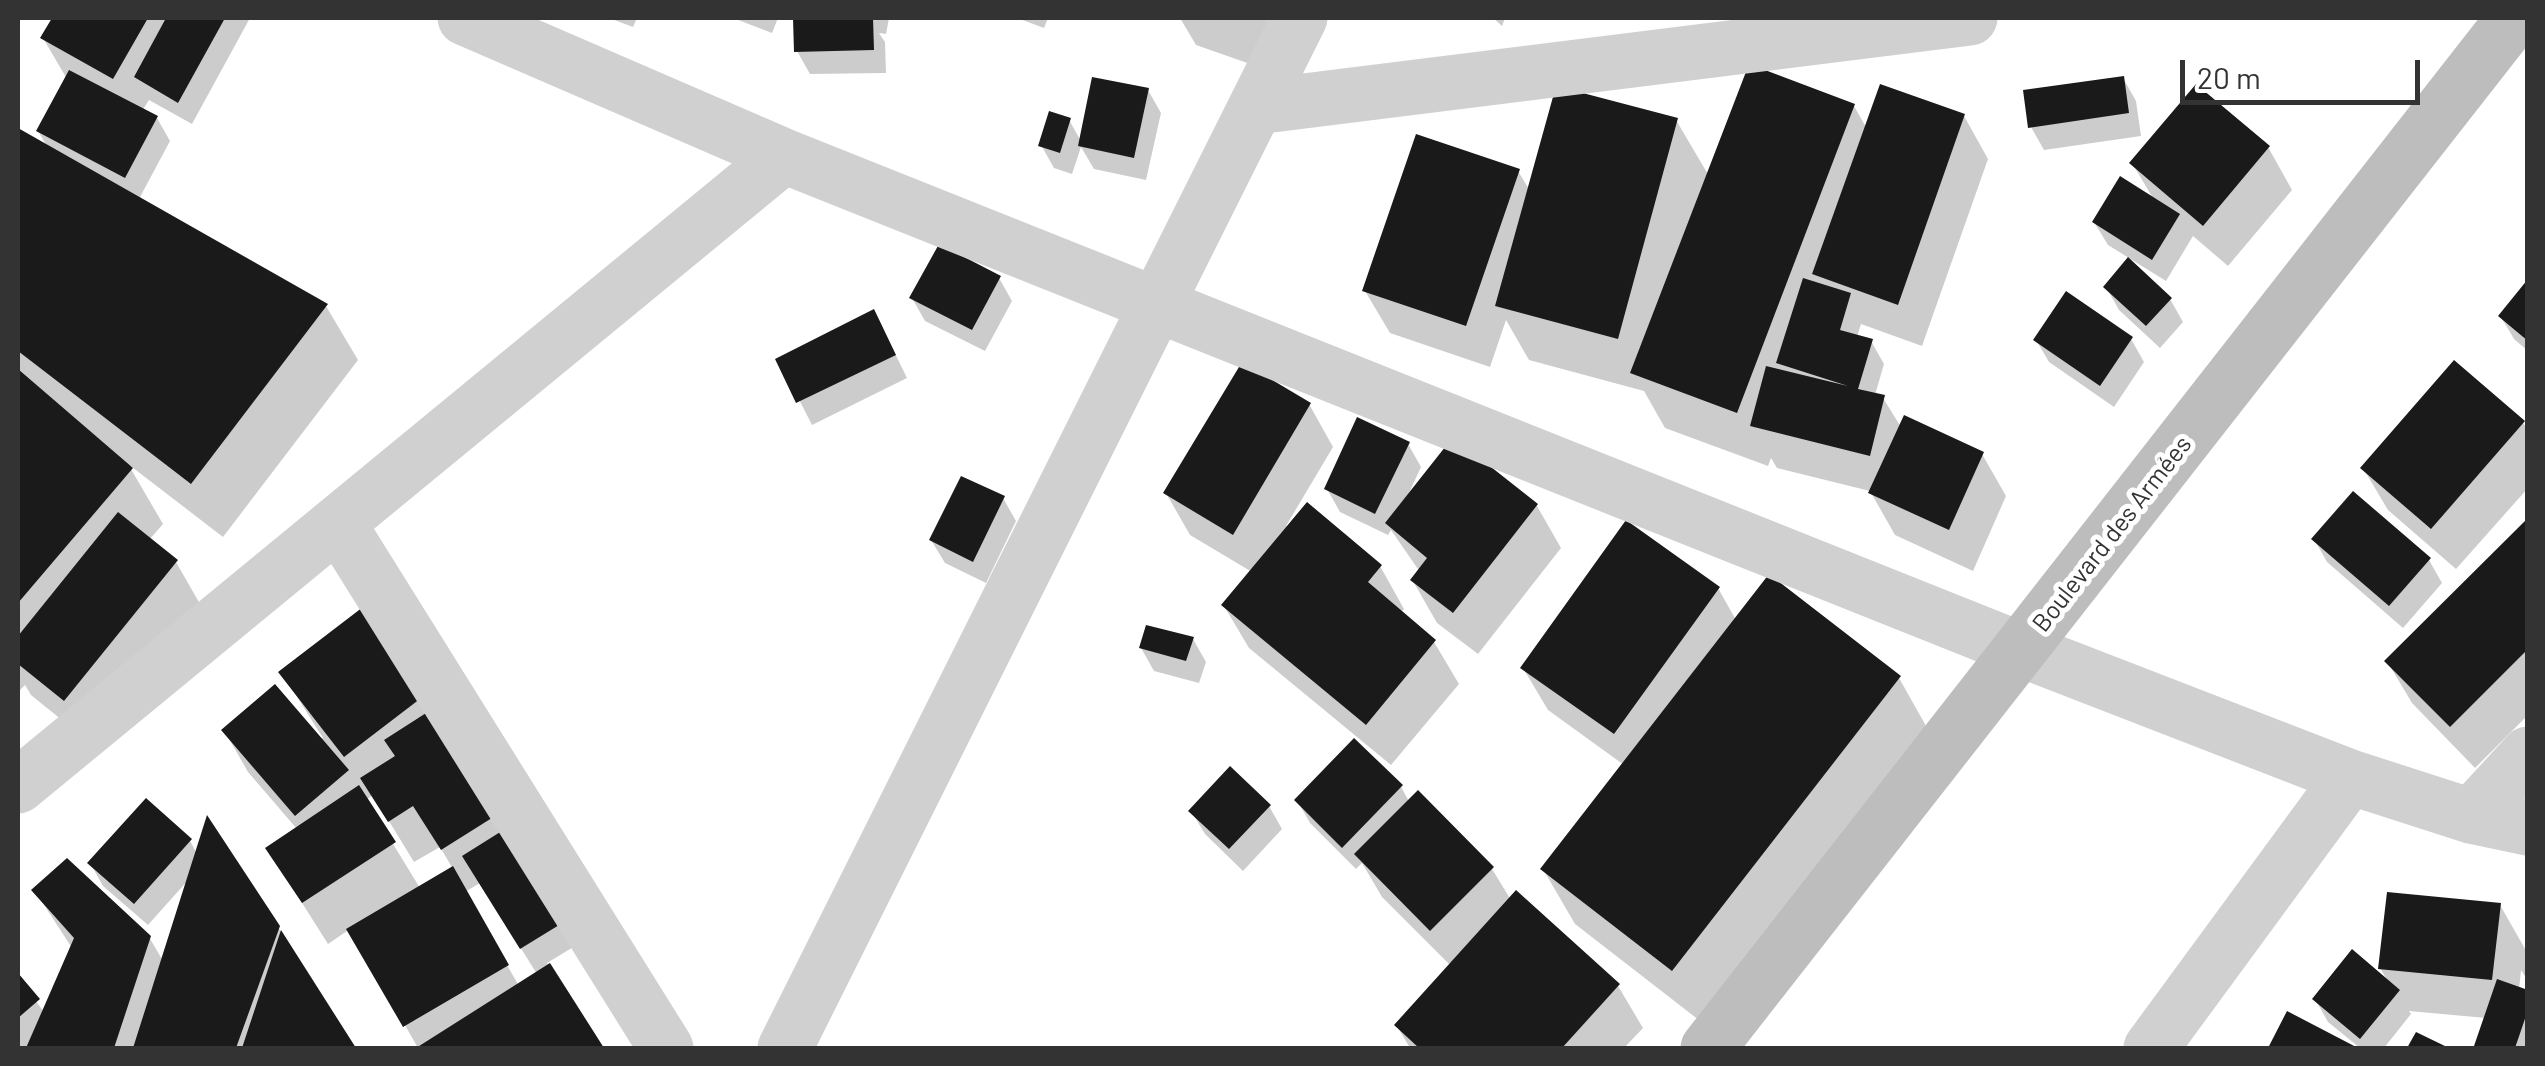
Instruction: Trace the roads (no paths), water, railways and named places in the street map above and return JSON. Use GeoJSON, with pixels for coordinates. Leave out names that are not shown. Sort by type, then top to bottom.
{"type":"FeatureCollection","features":[{"type":"Feature","properties":{"kind":"main road","name":"Boulevard des Armées"},"geometry":{"type":"LineString","coordinates":[[1708,1048],[2514,18]]}},
{"type":"Feature","properties":{"kind":"street"},"geometry":{"type":"LineString","coordinates":[[785,1048],[1160,306],[1300,18]]}},
{"type":"Feature","properties":{"kind":"street"},"geometry":{"type":"LineString","coordinates":[[1256,107],[1970,18]]}},
{"type":"Feature","properties":{"kind":"street"},"geometry":{"type":"LineString","coordinates":[[478,20],[784,156],[2022,650],[2350,777],[2471,816],[2528,828]]}},
{"type":"Feature","properties":{"kind":"street"},"geometry":{"type":"LineString","coordinates":[[18,786],[784,156]]}},
{"type":"Feature","properties":{"kind":"street"},"geometry":{"type":"LineString","coordinates":[[338,524],[666,1048]]}},
{"type":"Feature","properties":{"kind":"street"},"geometry":{"type":"LineString","coordinates":[[2471,816],[2528,754]]}},
{"type":"Feature","properties":{"kind":"street"},"geometry":{"type":"LineString","coordinates":[[2151,1048],[2350,777]]}}]}
